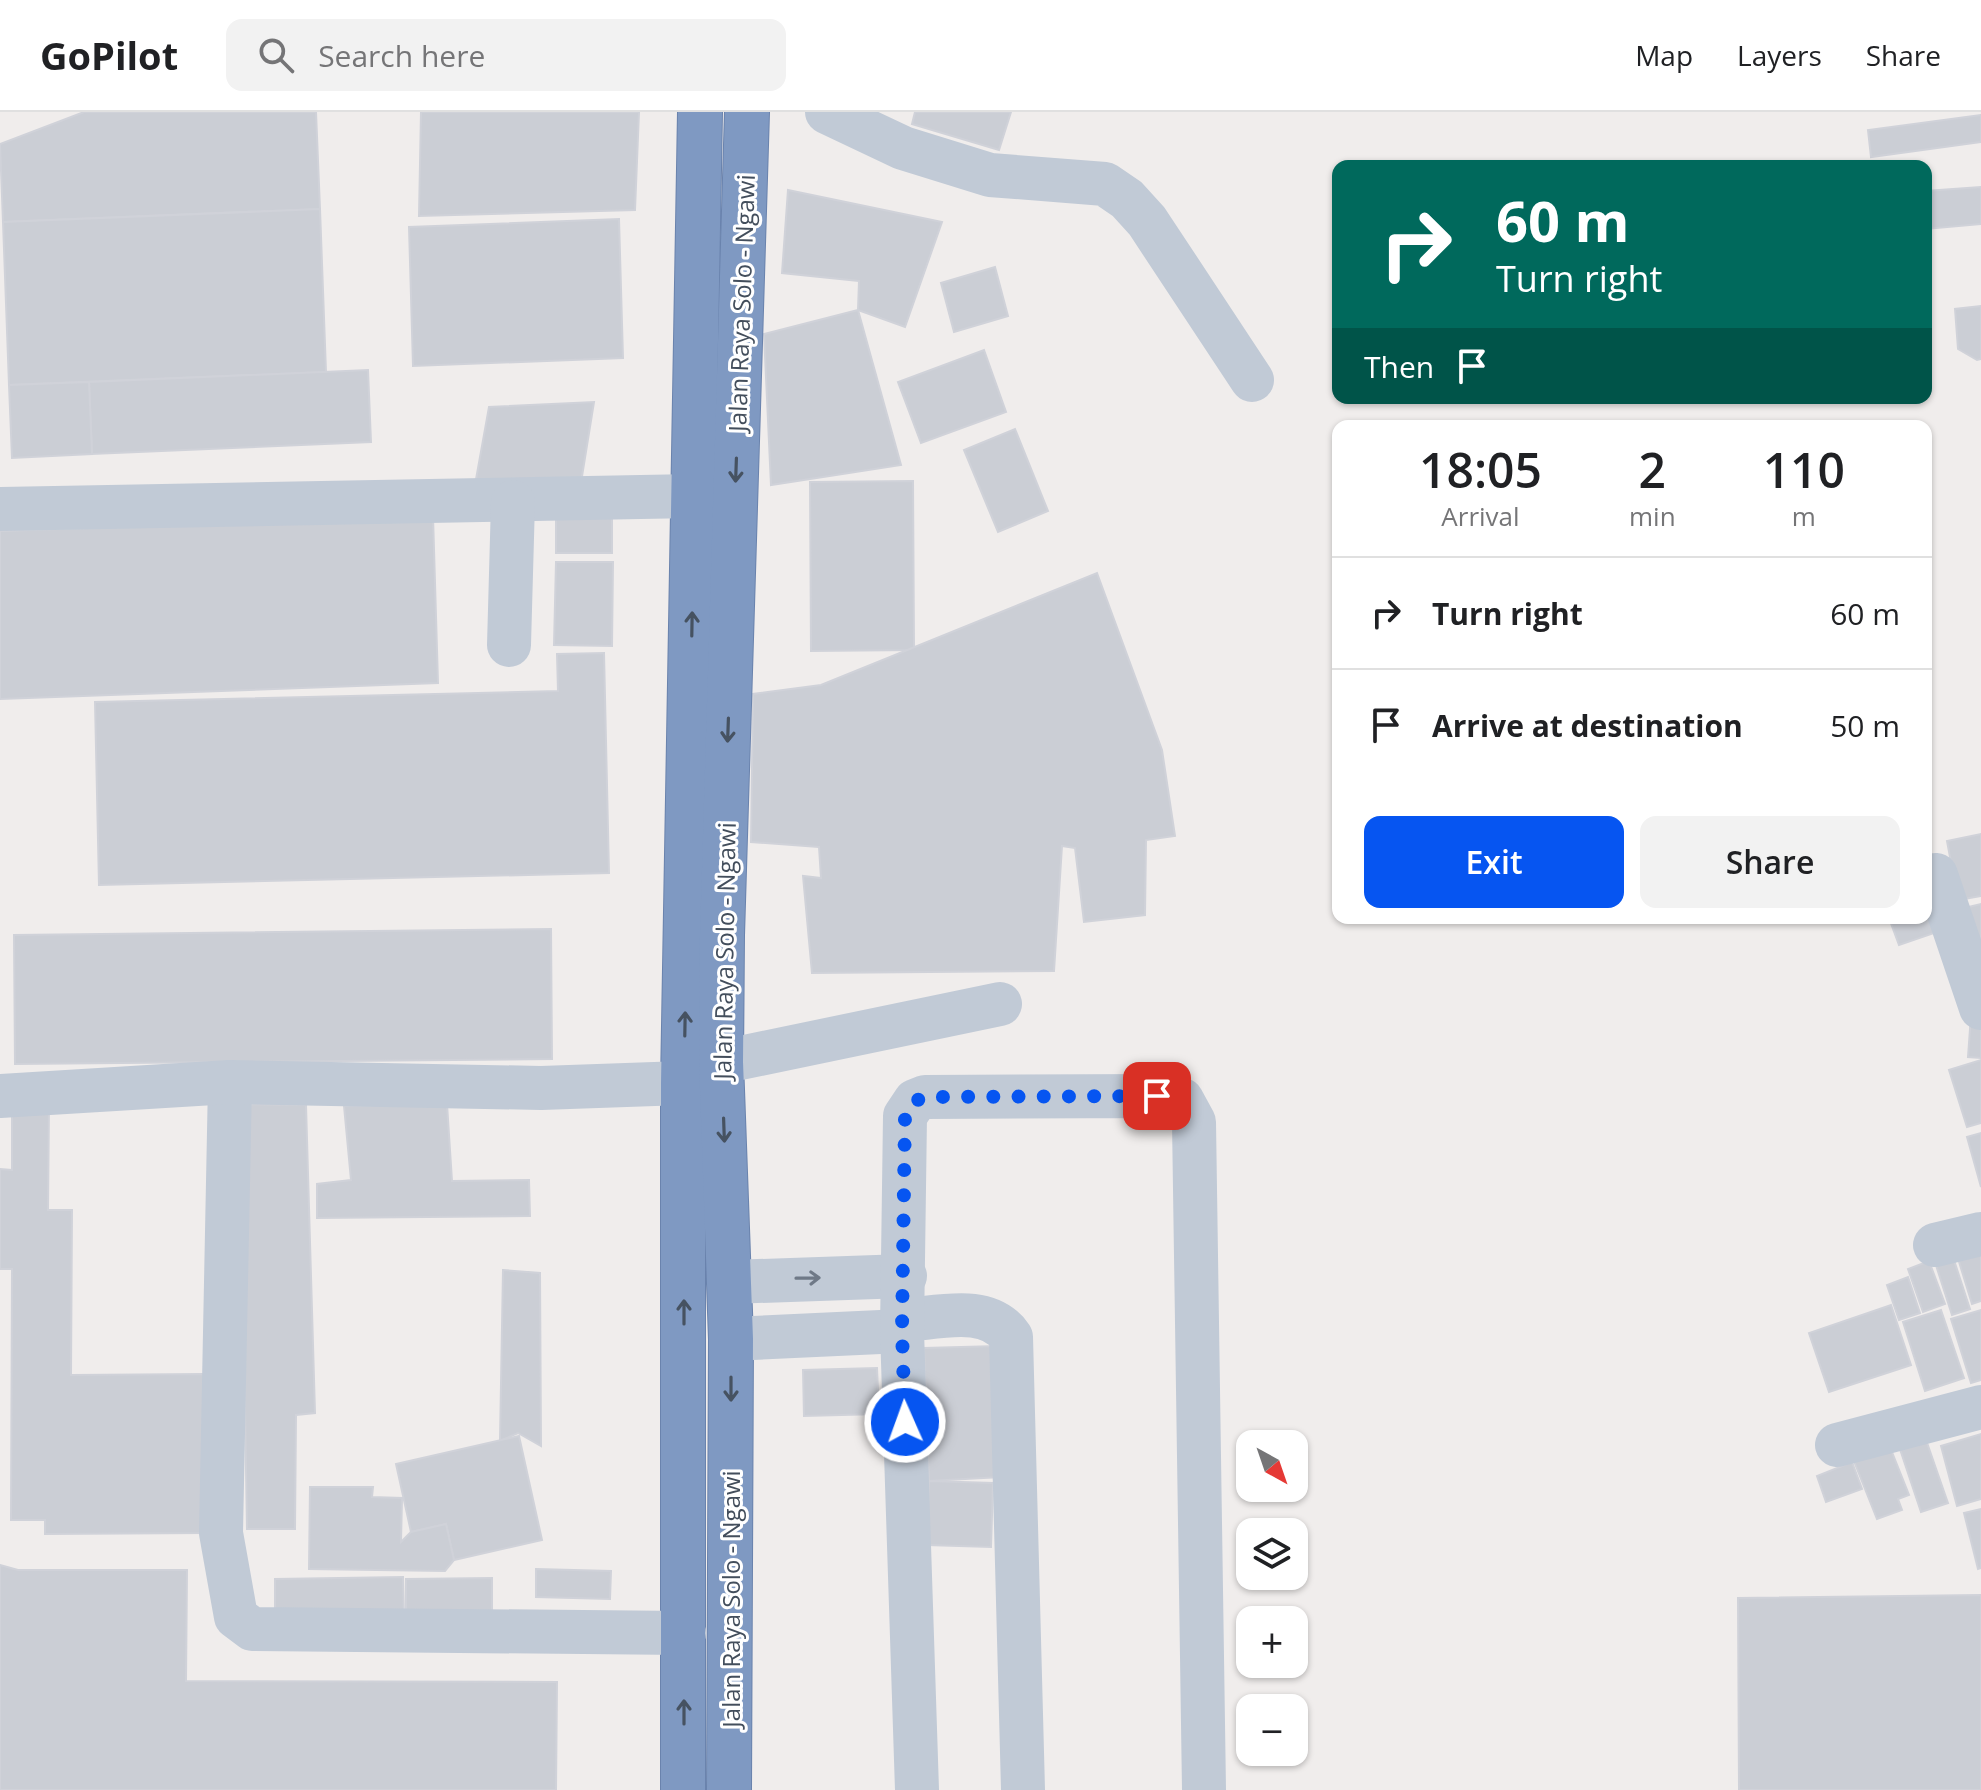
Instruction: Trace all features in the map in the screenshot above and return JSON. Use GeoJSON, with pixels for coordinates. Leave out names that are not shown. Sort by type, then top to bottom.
{"type":"FeatureCollection","features":[{"type":"Feature","properties":{"kind":"highway","name":"Jalan Raya Solo - Ngawi"},"geometry":{"type":"LineString","coordinates":[[683,1790],[683,1083],[700,112]]}},
{"type":"Feature","properties":{"kind":"highway","name":"Jalan Raya Solo - Ngawi"},"geometry":{"type":"LineString","coordinates":[[729,1790],[731,1339],[721,1062],[747,112]]}},
{"type":"Feature","properties":{"kind":"street"},"geometry":{"type":"LineString","coordinates":[[827,112],[903,148],[990,175],[1105,184],[1127,199],[1147,221],[1252,380]]}},
{"type":"Feature","properties":{"kind":"street"},"geometry":{"type":"LineString","coordinates":[[0,509],[513,502],[694,496]]}},
{"type":"Feature","properties":{"kind":"street"},"geometry":{"type":"LineString","coordinates":[[509,645],[513,502]]}},
{"type":"Feature","properties":{"kind":"street"},"geometry":{"type":"LineString","coordinates":[[1936,875],[1973,1009]]}},
{"type":"Feature","properties":{"kind":"street"},"geometry":{"type":"LineString","coordinates":[[721,1062],[1000,1004]]}},
{"type":"Feature","properties":{"kind":"street"},"geometry":{"type":"LineString","coordinates":[[0,1096],[230,1082],[541,1088],[683,1083]]}},
{"type":"Feature","properties":{"kind":"street"},"geometry":{"type":"LineString","coordinates":[[230,1082],[221,1533],[236,1617],[252,1629],[684,1633]]}},
{"type":"Feature","properties":{"kind":"street"},"geometry":{"type":"LineString","coordinates":[[917,1790],[903,1325],[905,1116],[915,1101],[925,1097],[1157,1096],[1182,1100],[1194,1122],[1204,1790]]}},
{"type":"Feature","properties":{"kind":"street"},"geometry":{"type":"LineString","coordinates":[[1935,1245],[1981,1234]]}},
{"type":"Feature","properties":{"kind":"street"},"geometry":{"type":"LineString","coordinates":[[730,1282],[905,1276]]}},
{"type":"Feature","properties":{"kind":"street"},"geometry":{"type":"LineString","coordinates":[[731,1339],[903,1325],[979,1315],[998,1322],[1011,1337],[1023,1790]]}},
{"type":"Feature","properties":{"kind":"street"},"geometry":{"type":"LineString","coordinates":[[1837,1445],[1981,1407]]}},
{"type":"Feature","properties":{"kind":"building"},"geometry":{"type":"Polygon","coordinates":[[[84,112],[316,112],[320,209],[3,222],[0,144],[84,112]]]}},
{"type":"Feature","properties":{"kind":"building"},"geometry":{"type":"Polygon","coordinates":[[[421,112],[639,112],[635,210],[419,216],[421,112]]]}},
{"type":"Feature","properties":{"kind":"building"},"geometry":{"type":"Polygon","coordinates":[[[915,112],[1011,112],[999,150],[912,124],[915,112]]]}},
{"type":"Feature","properties":{"kind":"building"},"geometry":{"type":"Polygon","coordinates":[[[1981,115],[1981,142],[1871,157],[1868,130],[1981,115]]]}},
{"type":"Feature","properties":{"kind":"building"},"geometry":{"type":"Polygon","coordinates":[[[1981,187],[1981,224],[1932,228],[1932,191],[1981,187]]]}},
{"type":"Feature","properties":{"kind":"building"},"geometry":{"type":"Polygon","coordinates":[[[788,190],[942,222],[905,327],[858,310],[859,281],[782,273],[788,190]]]}},
{"type":"Feature","properties":{"kind":"building"},"geometry":{"type":"Polygon","coordinates":[[[320,209],[326,372],[9,385],[3,222],[320,209]]]}},
{"type":"Feature","properties":{"kind":"building"},"geometry":{"type":"Polygon","coordinates":[[[619,219],[623,358],[413,366],[409,227],[619,219]]]}},
{"type":"Feature","properties":{"kind":"building"},"geometry":{"type":"Polygon","coordinates":[[[995,267],[1008,316],[954,332],[941,283],[995,267]]]}},
{"type":"Feature","properties":{"kind":"building"},"geometry":{"type":"Polygon","coordinates":[[[1981,306],[1981,359],[1977,360],[1958,349],[1955,309],[1981,306]]]}},
{"type":"Feature","properties":{"kind":"building"},"geometry":{"type":"Polygon","coordinates":[[[858,310],[901,465],[771,485],[764,334],[858,310]]]}},
{"type":"Feature","properties":{"kind":"building"},"geometry":{"type":"Polygon","coordinates":[[[984,350],[1006,412],[921,443],[898,382],[984,350]]]}},
{"type":"Feature","properties":{"kind":"building"},"geometry":{"type":"Polygon","coordinates":[[[368,370],[371,442],[92,454],[89,382],[368,370]]]}},
{"type":"Feature","properties":{"kind":"building"},"geometry":{"type":"Polygon","coordinates":[[[89,382],[92,454],[12,458],[9,385],[89,382]]]}},
{"type":"Feature","properties":{"kind":"building"},"geometry":{"type":"Polygon","coordinates":[[[594,402],[579,495],[473,496],[489,407],[594,402]]]}},
{"type":"Feature","properties":{"kind":"building"},"geometry":{"type":"Polygon","coordinates":[[[1015,429],[1048,511],[998,532],[964,450],[1015,429]]]}},
{"type":"Feature","properties":{"kind":"building"},"geometry":{"type":"Polygon","coordinates":[[[913,481],[914,650],[811,651],[810,482],[913,481]]]}},
{"type":"Feature","properties":{"kind":"building"},"geometry":{"type":"Polygon","coordinates":[[[556,515],[612,515],[612,553],[556,553],[556,515]]]}},
{"type":"Feature","properties":{"kind":"building"},"geometry":{"type":"Polygon","coordinates":[[[433,516],[438,683],[0,699],[0,531],[433,516]]]}},
{"type":"Feature","properties":{"kind":"building"},"geometry":{"type":"Polygon","coordinates":[[[556,562],[613,562],[612,646],[554,645],[556,562]]]}},
{"type":"Feature","properties":{"kind":"building"},"geometry":{"type":"Polygon","coordinates":[[[1097,573],[1162,750],[1175,836],[1146,840],[1145,915],[1084,922],[1075,848],[1062,846],[1054,971],[812,973],[803,876],[821,878],[819,847],[751,842],[753,694],[821,685],[1097,573]]]}},
{"type":"Feature","properties":{"kind":"building"},"geometry":{"type":"Polygon","coordinates":[[[604,653],[609,873],[99,885],[95,702],[558,691],[557,654],[604,653]]]}},
{"type":"Feature","properties":{"kind":"building"},"geometry":{"type":"Polygon","coordinates":[[[1981,834],[1981,896],[1958,900],[1947,841],[1981,834]]]}},
{"type":"Feature","properties":{"kind":"building"},"geometry":{"type":"Polygon","coordinates":[[[1932,898],[1943,930],[1899,945],[1891,924],[1932,924],[1932,898]]]}},
{"type":"Feature","properties":{"kind":"building"},"geometry":{"type":"Polygon","coordinates":[[[1981,904],[1981,977],[1960,909],[1981,904]]]}},
{"type":"Feature","properties":{"kind":"building"},"geometry":{"type":"Polygon","coordinates":[[[551,929],[552,1059],[15,1064],[14,935],[551,929]]]}},
{"type":"Feature","properties":{"kind":"building"},"geometry":{"type":"Polygon","coordinates":[[[1971,1015],[1981,1015],[1981,1058],[1968,1057],[1971,1015]]]}},
{"type":"Feature","properties":{"kind":"building"},"geometry":{"type":"Polygon","coordinates":[[[1981,1060],[1981,1123],[1967,1127],[1949,1070],[1981,1060]]]}},
{"type":"Feature","properties":{"kind":"building"},"geometry":{"type":"Polygon","coordinates":[[[49,1103],[48,1210],[72,1210],[71,1375],[205,1374],[205,1533],[45,1534],[45,1520],[11,1520],[12,1269],[0,1269],[0,1169],[12,1170],[12,1104],[49,1103]]]}},
{"type":"Feature","properties":{"kind":"building"},"geometry":{"type":"Polygon","coordinates":[[[240,1104],[306,1105],[315,1413],[296,1415],[295,1529],[247,1529],[240,1104]]]}},
{"type":"Feature","properties":{"kind":"building"},"geometry":{"type":"Polygon","coordinates":[[[447,1104],[452,1181],[529,1180],[530,1216],[317,1218],[317,1184],[351,1180],[344,1106],[447,1104]]]}},
{"type":"Feature","properties":{"kind":"building"},"geometry":{"type":"Polygon","coordinates":[[[1981,1133],[1981,1187],[1967,1137],[1981,1133]]]}},
{"type":"Feature","properties":{"kind":"building"},"geometry":{"type":"Polygon","coordinates":[[[1981,1244],[1981,1301],[1972,1304],[1956,1252],[1981,1244]]]}},
{"type":"Feature","properties":{"kind":"building"},"geometry":{"type":"Polygon","coordinates":[[[1952,1254],[1970,1309],[1952,1315],[1934,1259],[1952,1254]]]}},
{"type":"Feature","properties":{"kind":"building"},"geometry":{"type":"Polygon","coordinates":[[[1929,1261],[1945,1304],[1923,1312],[1908,1269],[1929,1261]]]}},
{"type":"Feature","properties":{"kind":"building"},"geometry":{"type":"Polygon","coordinates":[[[503,1270],[540,1273],[541,1446],[518,1433],[500,1441],[503,1270]]]}},
{"type":"Feature","properties":{"kind":"building"},"geometry":{"type":"Polygon","coordinates":[[[1908,1277],[1920,1313],[1899,1320],[1887,1285],[1908,1277]]]}},
{"type":"Feature","properties":{"kind":"building"},"geometry":{"type":"Polygon","coordinates":[[[1891,1305],[1911,1365],[1829,1392],[1809,1333],[1891,1305]]]}},
{"type":"Feature","properties":{"kind":"building"},"geometry":{"type":"Polygon","coordinates":[[[1941,1310],[1964,1378],[1925,1391],[1903,1322],[1941,1310]]]}},
{"type":"Feature","properties":{"kind":"building"},"geometry":{"type":"Polygon","coordinates":[[[1981,1310],[1981,1380],[1971,1383],[1951,1319],[1981,1310]]]}},
{"type":"Feature","properties":{"kind":"building"},"geometry":{"type":"Polygon","coordinates":[[[998,1346],[1001,1477],[929,1481],[924,1348],[998,1346]]]}},
{"type":"Feature","properties":{"kind":"building"},"geometry":{"type":"Polygon","coordinates":[[[877,1368],[879,1414],[804,1416],[803,1370],[877,1368]]]}},
{"type":"Feature","properties":{"kind":"building"},"geometry":{"type":"Polygon","coordinates":[[[1924,1434],[1948,1503],[1921,1512],[1898,1443],[1924,1434]]]}},
{"type":"Feature","properties":{"kind":"building"},"geometry":{"type":"Polygon","coordinates":[[[1981,1434],[1981,1499],[1957,1506],[1941,1446],[1981,1434]]]}},
{"type":"Feature","properties":{"kind":"building"},"geometry":{"type":"Polygon","coordinates":[[[519,1436],[542,1540],[454,1560],[446,1524],[411,1532],[396,1464],[519,1436]]]}},
{"type":"Feature","properties":{"kind":"building"},"geometry":{"type":"Polygon","coordinates":[[[1888,1442],[1909,1495],[1898,1499],[1902,1510],[1877,1519],[1852,1456],[1888,1442]]]}},
{"type":"Feature","properties":{"kind":"building"},"geometry":{"type":"Polygon","coordinates":[[[1852,1462],[1862,1489],[1826,1502],[1817,1476],[1852,1462]]]}},
{"type":"Feature","properties":{"kind":"building"},"geometry":{"type":"Polygon","coordinates":[[[929,1481],[993,1483],[991,1547],[927,1545],[929,1481]]]}},
{"type":"Feature","properties":{"kind":"building"},"geometry":{"type":"Polygon","coordinates":[[[310,1487],[373,1487],[372,1497],[402,1498],[401,1542],[411,1532],[446,1524],[454,1560],[445,1571],[309,1569],[310,1487]]]}},
{"type":"Feature","properties":{"kind":"building"},"geometry":{"type":"Polygon","coordinates":[[[1981,1509],[1981,1568],[1978,1569],[1964,1513],[1981,1509]]]}},
{"type":"Feature","properties":{"kind":"building"},"geometry":{"type":"Polygon","coordinates":[[[0,1565],[18,1570],[187,1570],[186,1681],[557,1682],[556,1790],[0,1790],[0,1565]]]}},
{"type":"Feature","properties":{"kind":"building"},"geometry":{"type":"Polygon","coordinates":[[[536,1569],[611,1571],[610,1599],[536,1597],[536,1569]]]}},
{"type":"Feature","properties":{"kind":"building"},"geometry":{"type":"Polygon","coordinates":[[[403,1577],[404,1615],[275,1617],[275,1579],[403,1577]]]}},
{"type":"Feature","properties":{"kind":"building"},"geometry":{"type":"Polygon","coordinates":[[[492,1578],[492,1619],[406,1619],[406,1579],[492,1578]]]}},
{"type":"Feature","properties":{"kind":"building"},"geometry":{"type":"Polygon","coordinates":[[[1981,1595],[1981,1790],[1739,1790],[1738,1598],[1981,1595]]]}},
{"type":"Feature","properties":{"kind":"route"},"geometry":{"type":"LineString","coordinates":[[905,1422],[902,1331],[905,1116],[909,1108],[925,1097],[1157,1096]]}}]}
